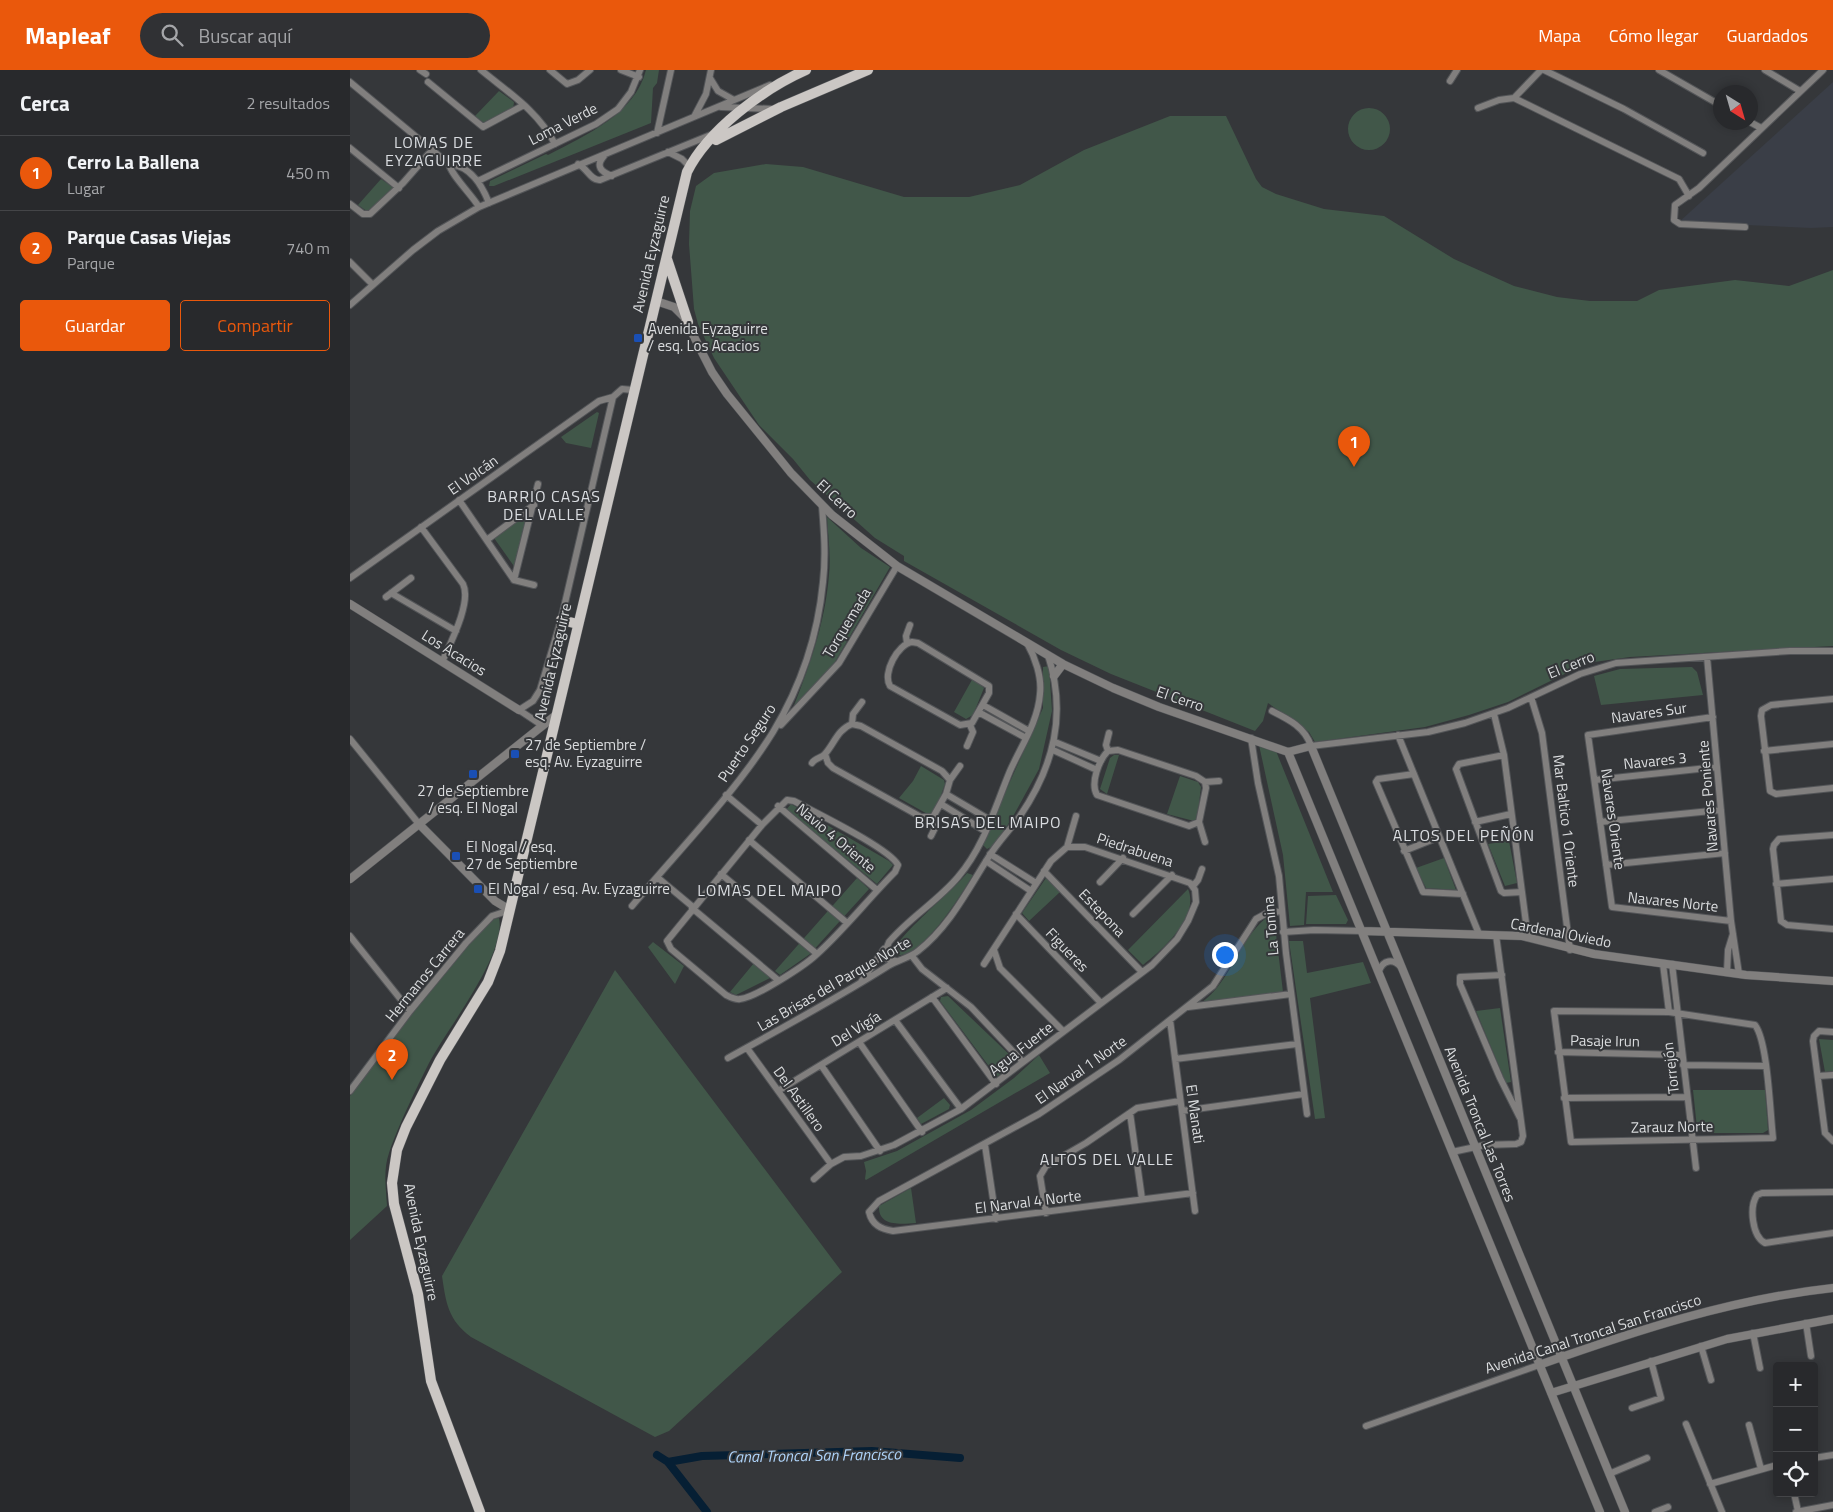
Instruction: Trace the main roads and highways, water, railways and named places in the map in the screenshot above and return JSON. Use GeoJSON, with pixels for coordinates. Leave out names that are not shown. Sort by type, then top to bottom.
{"type":"FeatureCollection","features":[{"type":"Feature","properties":{"kind":"main road","name":"Avenida Eyzaguirre"},"geometry":{"type":"LineString","coordinates":[[480,1512],[431,1381],[416,1284],[394,1204],[393,1172],[401,1138],[427,1084],[492,973],[500,951],[633,390],[688,170],[701,150],[745,108],[789,77],[806,70]]}},
{"type":"Feature","properties":{"kind":"main road","name":"Avenida Eyzaguirre"},"geometry":{"type":"LineString","coordinates":[[701,150],[727,134],[781,107],[863,71]]}},
{"type":"Feature","properties":{"kind":"main road"},"geometry":{"type":"LineString","coordinates":[[666,253],[670,272],[688,322]]}},
{"type":"Feature","properties":{"kind":"main road"},"geometry":{"type":"LineString","coordinates":[[561,620],[578,624]]}},
{"type":"Feature","properties":{"kind":"waterway","name":"Canal Troncal San Francisco"},"geometry":{"type":"LineString","coordinates":[[668,1462],[702,1456],[872,1451],[960,1458]]}},
{"type":"Feature","properties":{"kind":"waterway"},"geometry":{"type":"LineString","coordinates":[[657,1455],[668,1462],[707,1512]]}},
{"type":"Feature","properties":{"kind":"place","name":"Avenida Eyzaguirre / esq. Los Acacios"},"geometry":{"type":"Point","coordinates":[638,338]}},
{"type":"Feature","properties":{"kind":"place","name":"Cerro La Ballena"},"geometry":{"type":"Point","coordinates":[1354,467]}},
{"type":"Feature","properties":{"kind":"place","name":"27 de Septiembre / esq. Av. Eyzaguirre"},"geometry":{"type":"Point","coordinates":[515,754]}},
{"type":"Feature","properties":{"kind":"place","name":"27 de Septiembre / esq. El Nogal"},"geometry":{"type":"Point","coordinates":[473,774]}},
{"type":"Feature","properties":{"kind":"place","name":"El Nogal / esq. 27 de Septiembre"},"geometry":{"type":"Point","coordinates":[456,856]}},
{"type":"Feature","properties":{"kind":"place","name":"El Nogal / esq. Av. Eyzaguirre"},"geometry":{"type":"Point","coordinates":[478,889]}},
{"type":"Feature","properties":{"kind":"place","name":"Parque Casas Viejas"},"geometry":{"type":"Point","coordinates":[392,1080]}},
{"type":"Feature","properties":{"kind":"district","name":"LOMAS DE EYZAGUIRRE"},"geometry":{"type":"Point","coordinates":[434,151]}},
{"type":"Feature","properties":{"kind":"district","name":"BARRIO CASAS DEL VALLE"},"geometry":{"type":"Point","coordinates":[544,505]}},
{"type":"Feature","properties":{"kind":"district","name":"BRISAS DEL MAIPO"},"geometry":{"type":"Point","coordinates":[988,822]}},
{"type":"Feature","properties":{"kind":"district","name":"ALTOS DEL PEÑÓN"},"geometry":{"type":"Point","coordinates":[1464,835]}},
{"type":"Feature","properties":{"kind":"district","name":"LOMAS DEL MAIPO"},"geometry":{"type":"Point","coordinates":[770,890]}},
{"type":"Feature","properties":{"kind":"district","name":"ALTOS DEL VALLE"},"geometry":{"type":"Point","coordinates":[1107,1159]}}]}
